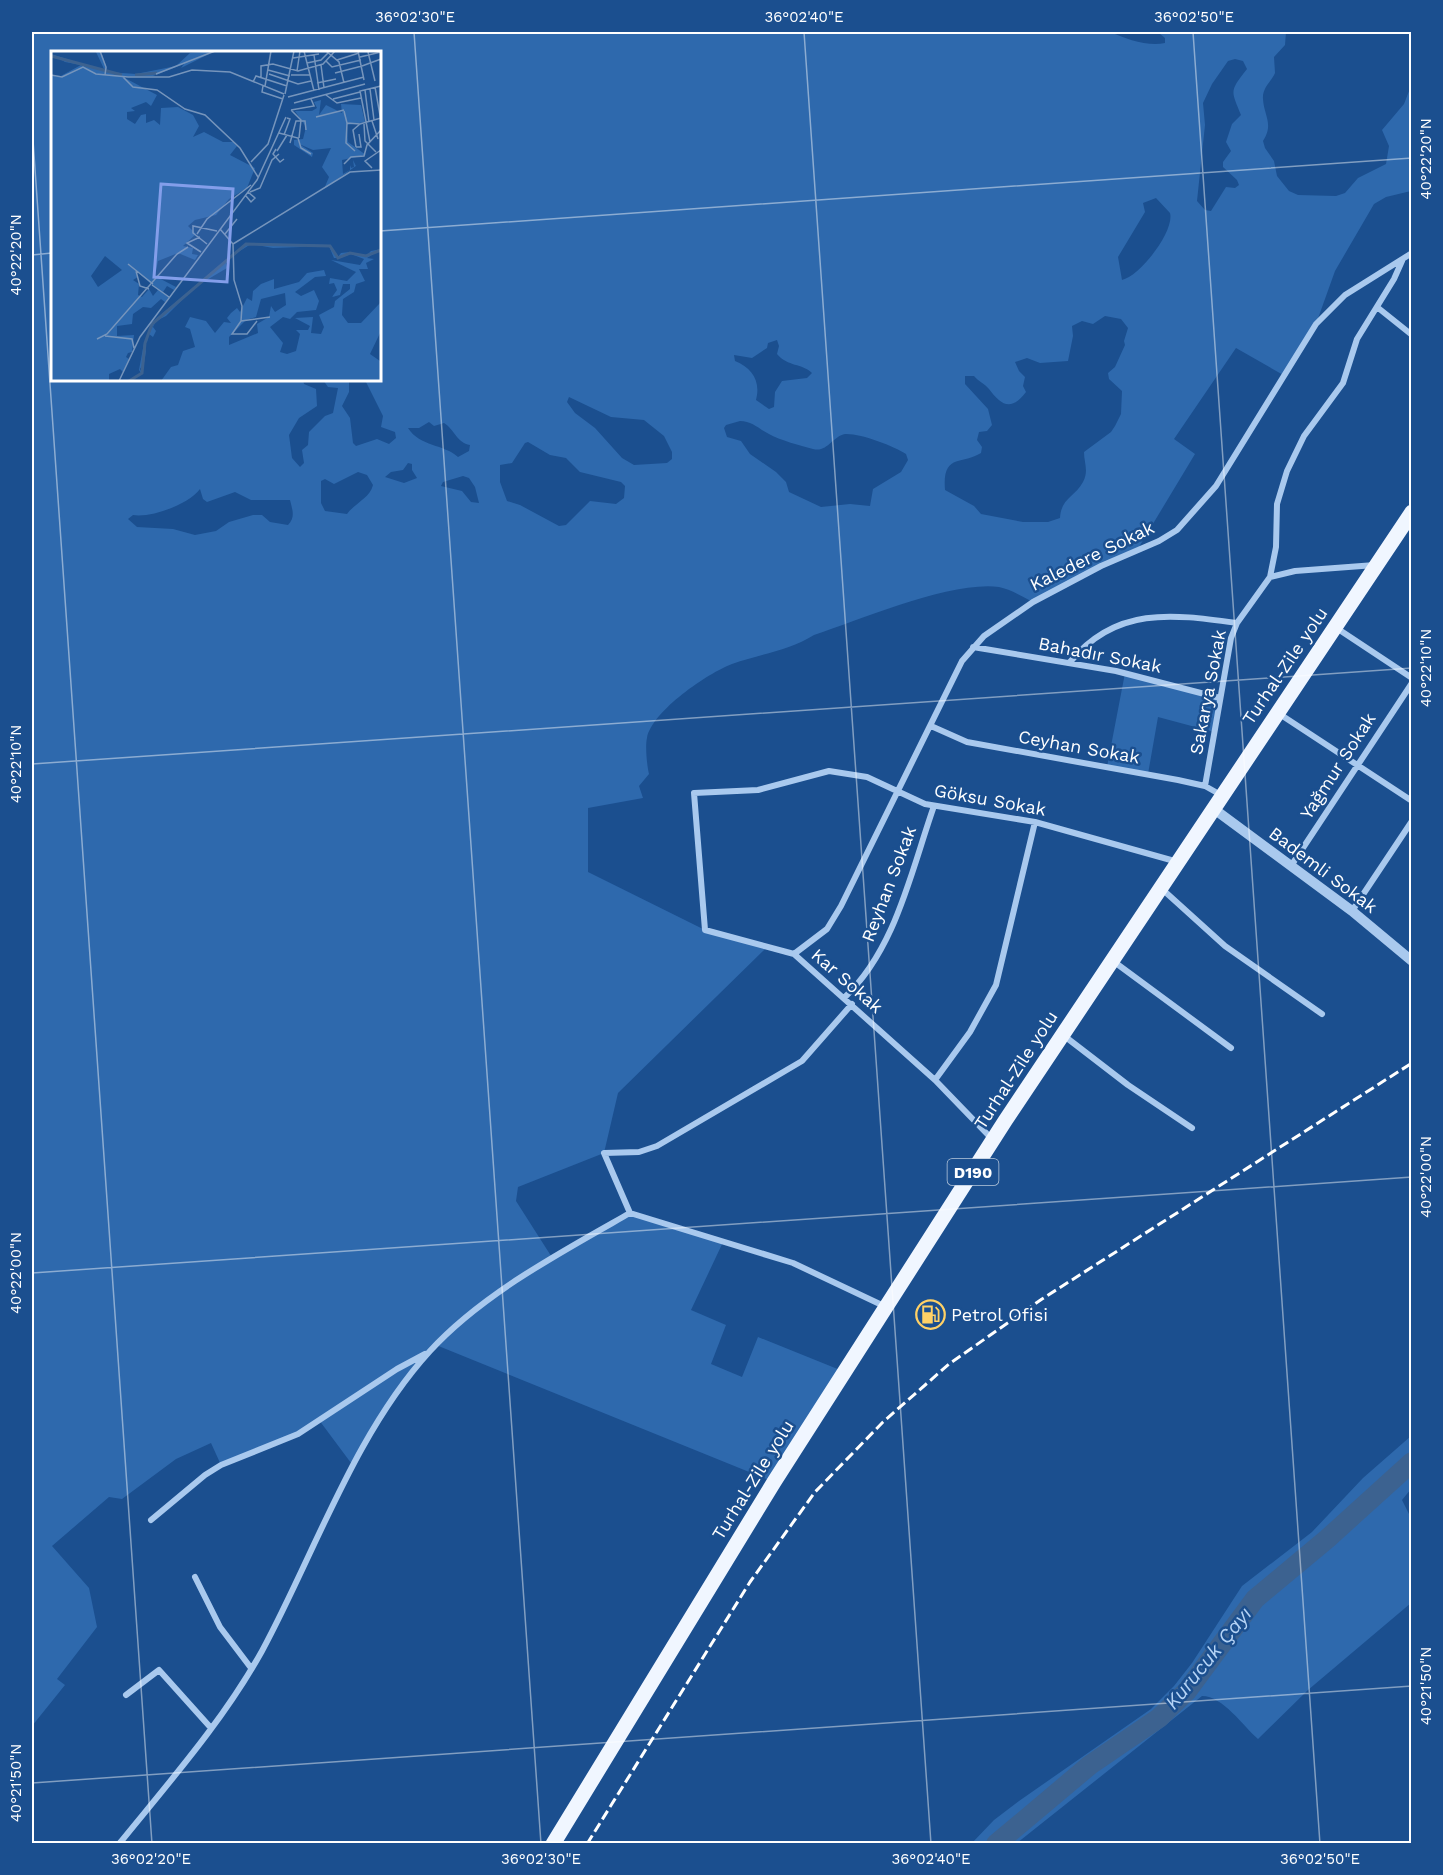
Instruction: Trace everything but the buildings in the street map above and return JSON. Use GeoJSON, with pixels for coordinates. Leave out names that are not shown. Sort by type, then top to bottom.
{"type":"FeatureCollection","features":[{"type":"Feature","properties":{"kind":"main road","name":"Turhal-Zile yolu"},"geometry":{"type":"LineString","coordinates":[[553,1844],[769,1491],[993,1140],[1412,512]]}},
{"type":"Feature","properties":{"kind":"street","name":"Kaledere Sokak"},"geometry":{"type":"LineString","coordinates":[[794,954],[827,929],[899,792],[962,662],[973,646],[1004,620],[1033,602],[1177,530],[1216,486],[1316,324],[1345,295],[1412,253]]}},
{"type":"Feature","properties":{"kind":"street"},"geometry":{"type":"LineString","coordinates":[[1376,565],[1295,571],[1270,577],[1276,547],[1277,504],[1287,471],[1304,436],[1343,383],[1352,348],[1394,279],[1402,261]]}},
{"type":"Feature","properties":{"kind":"street"},"geometry":{"type":"LineString","coordinates":[[1377,307],[1412,335]]}},
{"type":"Feature","properties":{"kind":"street","name":"Sakarya Sokak"},"geometry":{"type":"LineString","coordinates":[[1205,786],[1220,698],[1237,623],[1270,577]]}},
{"type":"Feature","properties":{"kind":"street"},"geometry":{"type":"LineString","coordinates":[[1070,662],[1097,636],[1116,625],[1134,620],[1182,615],[1237,623]]}},
{"type":"Feature","properties":{"kind":"street"},"geometry":{"type":"LineString","coordinates":[[1335,627],[1412,678]]}},
{"type":"Feature","properties":{"kind":"street","name":"Bahadır Sokak"},"geometry":{"type":"LineString","coordinates":[[973,646],[1125,673],[1220,698]]}},
{"type":"Feature","properties":{"kind":"street","name":"Yağmur Sokak"},"geometry":{"type":"LineString","coordinates":[[1291,866],[1412,683]]}},
{"type":"Feature","properties":{"kind":"street"},"geometry":{"type":"LineString","coordinates":[[1277,713],[1412,801]]}},
{"type":"Feature","properties":{"kind":"street","name":"Ceyhan Sokak"},"geometry":{"type":"LineString","coordinates":[[931,726],[967,742],[1205,786],[1218,802]]}},
{"type":"Feature","properties":{"kind":"street","name":"Göksu Sokak"},"geometry":{"type":"LineString","coordinates":[[694,793],[750,791],[812,775],[841,771],[867,777],[912,800],[934,806],[1035,822],[1178,862]]}},
{"type":"Feature","properties":{"kind":"street","name":"Kar Sokak"},"geometry":{"type":"LineString","coordinates":[[694,793],[705,930],[794,954],[935,1080],[993,1140]]}},
{"type":"Feature","properties":{"kind":"street","name":"Bademli Sokak"},"geometry":{"type":"LineString","coordinates":[[1218,802],[1291,866],[1353,911],[1412,961]]}},
{"type":"Feature","properties":{"kind":"street","name":"Reyhan Sokak"},"geometry":{"type":"LineString","coordinates":[[844,998],[876,959],[895,920],[934,806]]}},
{"type":"Feature","properties":{"kind":"street"},"geometry":{"type":"LineString","coordinates":[[1353,911],[1412,821]]}},
{"type":"Feature","properties":{"kind":"street"},"geometry":{"type":"LineString","coordinates":[[935,1080],[970,1032],[996,985],[1035,822]]}},
{"type":"Feature","properties":{"kind":"street"},"geometry":{"type":"LineString","coordinates":[[1161,888],[1225,946],[1322,1014]]}},
{"type":"Feature","properties":{"kind":"street"},"geometry":{"type":"LineString","coordinates":[[1113,960],[1231,1048]]}},
{"type":"Feature","properties":{"kind":"street"},"geometry":{"type":"LineString","coordinates":[[630,1213],[604,1153],[639,1152],[657,1146],[802,1061],[852,1004]]}},
{"type":"Feature","properties":{"kind":"street"},"geometry":{"type":"LineString","coordinates":[[1063,1035],[1128,1085],[1192,1128]]}},
{"type":"Feature","properties":{"kind":"street"},"geometry":{"type":"LineString","coordinates":[[119,1844],[232,1702],[291,1594],[338,1494],[401,1387],[430,1351],[473,1312],[504,1290],[630,1213],[793,1263],[886,1307]]}},
{"type":"Feature","properties":{"kind":"street"},"geometry":{"type":"LineString","coordinates":[[151,1520],[205,1475],[298,1434],[397,1369],[430,1351]]}},
{"type":"Feature","properties":{"kind":"street"},"geometry":{"type":"LineString","coordinates":[[195,1577],[220,1627],[252,1668]]}},
{"type":"Feature","properties":{"kind":"street"},"geometry":{"type":"LineString","coordinates":[[126,1695],[159,1670],[211,1728]]}},
{"type":"Feature","properties":{"kind":"shaded area"},"geometry":{"type":"Polygon","coordinates":[[[32,32],[1111,32],[1137,42],[1159,44],[1165,43],[1165,38],[1159,33],[1150,32],[1286,32],[1285,45],[1274,57],[1275,73],[1263,95],[1268,130],[1263,141],[1274,161],[1277,176],[1289,191],[1298,195],[1336,196],[1345,193],[1358,178],[1386,164],[1389,146],[1382,130],[1404,104],[1411,86],[1411,191],[1386,197],[1374,204],[1335,271],[1316,324],[1285,376],[1236,348],[1174,439],[1195,454],[1136,552],[1033,602],[999,587],[956,590],[881,611],[814,635],[784,649],[732,664],[682,694],[651,727],[646,746],[649,774],[639,786],[643,798],[588,808],[588,872],[705,930],[767,947],[618,1093],[604,1153],[518,1187],[516,1201],[553,1259],[630,1213],[724,1240],[691,1310],[726,1325],[711,1364],[742,1377],[758,1337],[845,1372],[774,1482],[436,1345],[401,1387],[354,1467],[319,1420],[298,1434],[221,1465],[211,1443],[176,1459],[122,1499],[109,1497],[52,1546],[89,1588],[97,1627],[57,1679],[65,1685],[32,1726],[32,32]],[[1235,59],[1228,61],[1212,84],[1203,103],[1205,125],[1197,201],[1205,210],[1211,211],[1226,187],[1235,188],[1239,185],[1237,180],[1223,167],[1223,162],[1231,151],[1226,142],[1232,124],[1241,115],[1234,91],[1237,82],[1247,69],[1243,61],[1235,59]],[[1156,198],[1143,203],[1145,212],[1118,257],[1122,280],[1138,270],[1155,252],[1167,230],[1170,213],[1156,198]],[[1105,316],[1093,324],[1082,321],[1072,326],[1073,336],[1068,361],[1040,363],[1027,358],[1015,362],[1025,377],[1023,386],[1026,392],[1016,402],[1006,404],[1002,402],[974,376],[965,376],[965,384],[988,409],[992,425],[987,431],[979,432],[977,440],[982,447],[981,453],[950,465],[945,478],[945,490],[974,506],[981,514],[1023,522],[1048,522],[1060,518],[1063,506],[1085,478],[1084,452],[1111,432],[1115,426],[1121,414],[1122,391],[1109,379],[1108,373],[1115,367],[1125,345],[1128,328],[1121,319],[1105,316]],[[777,340],[768,343],[767,348],[752,358],[734,355],[735,361],[746,367],[754,376],[757,387],[756,400],[769,409],[774,407],[775,392],[782,381],[807,378],[812,373],[781,358],[777,354],[779,346],[777,340]],[[569,397],[567,402],[575,413],[595,428],[622,458],[634,465],[667,463],[672,459],[672,452],[664,436],[644,420],[611,417],[569,397]],[[744,421],[726,425],[724,428],[727,437],[741,441],[750,454],[776,472],[786,482],[789,492],[821,507],[850,504],[870,506],[873,489],[901,472],[908,460],[906,454],[894,447],[851,434],[841,435],[826,447],[818,450],[779,438],[744,421]],[[429,422],[419,428],[408,428],[419,439],[458,457],[469,451],[470,445],[462,442],[444,423],[434,426],[429,422]],[[528,442],[512,463],[500,465],[500,482],[507,501],[520,505],[559,526],[566,525],[590,501],[616,504],[624,498],[625,486],[621,482],[580,472],[566,458],[550,455],[528,442]],[[408,463],[403,470],[391,472],[385,477],[404,483],[417,478],[412,470],[412,464],[408,463]],[[358,472],[334,484],[325,479],[321,481],[321,503],[325,511],[347,514],[366,497],[373,485],[367,475],[358,472]],[[463,476],[443,482],[441,486],[462,491],[471,502],[479,503],[475,487],[469,478],[463,476]],[[200,489],[195,495],[170,509],[133,515],[128,519],[137,527],[173,529],[195,535],[216,531],[229,522],[253,515],[262,515],[270,522],[288,525],[293,516],[290,500],[251,500],[235,492],[207,502],[203,499],[200,489]]]}},
{"type":"Feature","properties":{"kind":"shaded area"},"geometry":{"type":"Polygon","coordinates":[[[1125,673],[1220,698],[1214,732],[1158,717],[1148,774],[1107,767],[1125,673]]]}},
{"type":"Feature","properties":{"kind":"shaded area"},"geometry":{"type":"Polygon","coordinates":[[[1411,1436],[1411,1489],[1402,1500],[1411,1518],[1411,1603],[1308,1690],[1258,1739],[1225,1706],[1210,1697],[1202,1696],[1017,1843],[972,1843],[994,1820],[1019,1801],[1151,1709],[1174,1686],[1192,1663],[1242,1586],[1312,1532],[1363,1478],[1411,1436]]]}},
{"type":"Feature","properties":{"kind":"waterway","name":"Kurucuk Çayı"},"geometry":{"type":"LineString","coordinates":[[996,1844],[1090,1765],[1159,1718],[1187,1691],[1255,1599],[1327,1539],[1412,1462]]}},
{"type":"Feature","properties":{"kind":"railway"},"geometry":{"type":"LineString","coordinates":[[587,1844],[750,1582],[815,1492],[883,1422],[949,1364],[1042,1299],[1412,1063]]}},
{"type":"Feature","properties":{"kind":"place","name":"Petrol Ofisi"},"geometry":{"type":"Point","coordinates":[930,1315]}}]}
